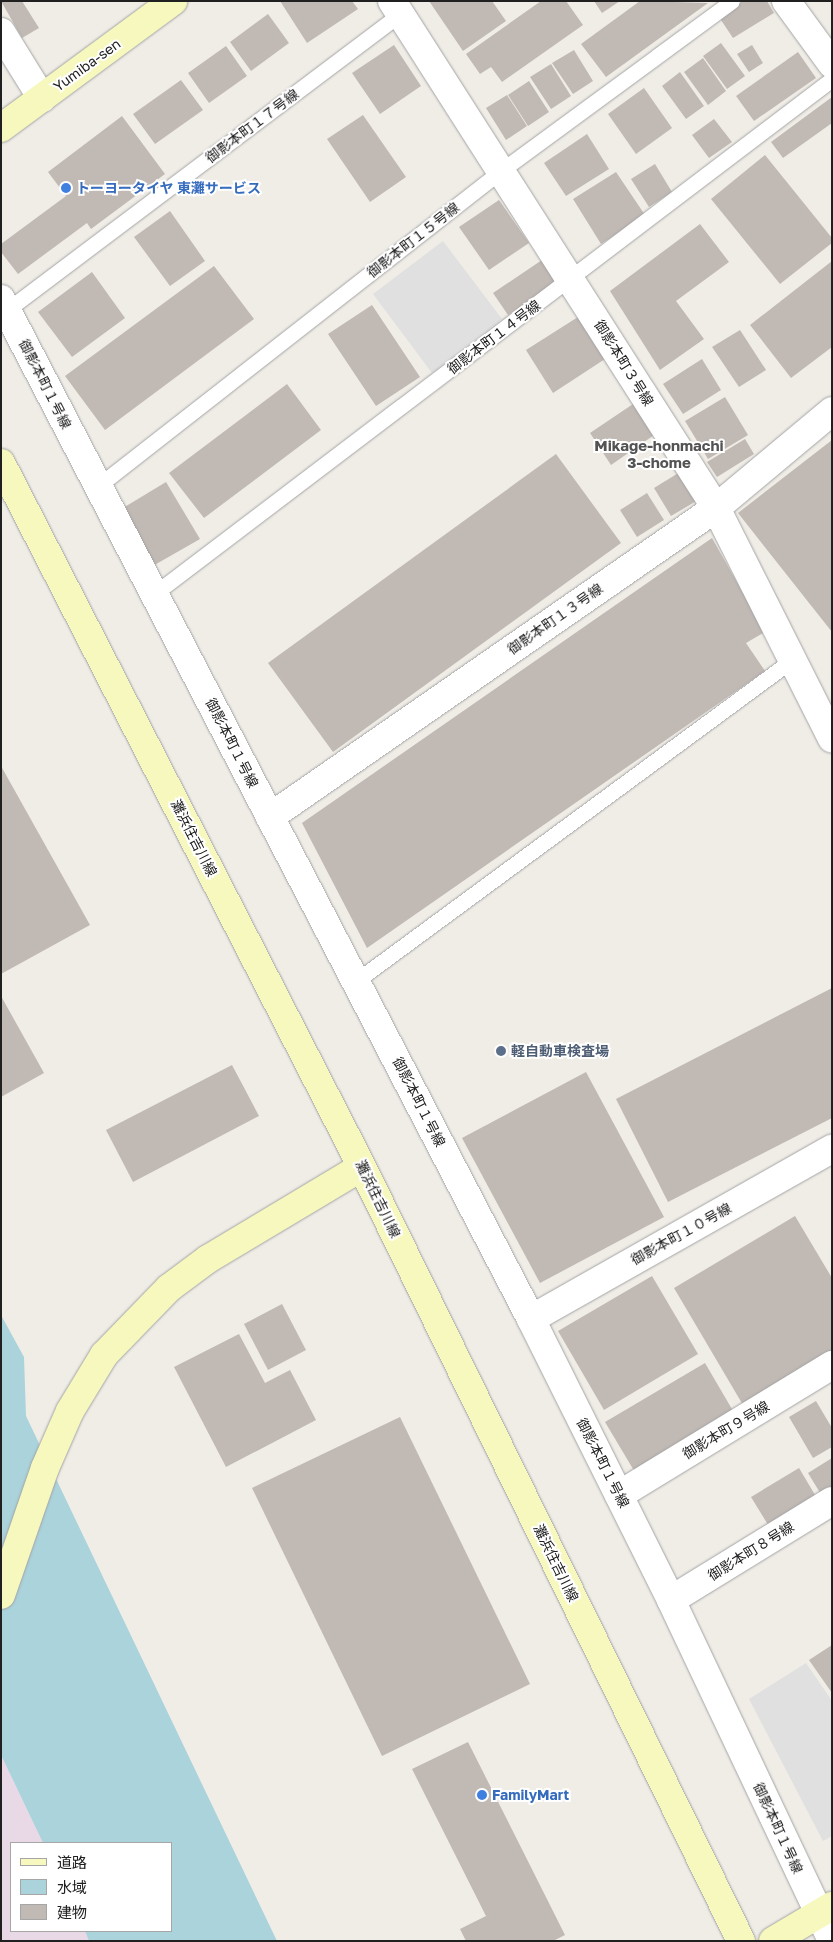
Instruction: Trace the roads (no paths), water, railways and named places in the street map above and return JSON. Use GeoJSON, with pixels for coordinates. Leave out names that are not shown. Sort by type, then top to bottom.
{"type":"FeatureCollection","features":[{"type":"Feature","properties":{"kind":"street","name":"Yumiba-sen"},"geometry":{"type":"LineString","coordinates":[[1,128],[173,1]]}},
{"type":"Feature","properties":{"kind":"street"},"geometry":{"type":"LineString","coordinates":[[786,1],[832,64]]}},
{"type":"Feature","properties":{"kind":"street","name":"御影本町３号線"},"geometry":{"type":"LineString","coordinates":[[397,6],[716,508],[832,740]]}},
{"type":"Feature","properties":{"kind":"street"},"geometry":{"type":"LineString","coordinates":[[1,32],[42,98]]}},
{"type":"Feature","properties":{"kind":"street","name":"御影本町１号線"},"geometry":{"type":"LineString","coordinates":[[4,305],[531,1319],[826,1910],[832,1941]]}},
{"type":"Feature","properties":{"kind":"street","name":"御影本町１３号線"},"geometry":{"type":"LineString","coordinates":[[270,817],[716,508],[832,411]]}},
{"type":"Feature","properties":{"kind":"street","name":"灘浜住吉川線"},"geometry":{"type":"LineString","coordinates":[[1,464],[362,1166],[734,1935]]}},
{"type":"Feature","properties":{"kind":"street","name":"御影本町１０号線"},"geometry":{"type":"LineString","coordinates":[[531,1319],[832,1149]]}},
{"type":"Feature","properties":{"kind":"street"},"geometry":{"type":"LineString","coordinates":[[1,1595],[45,1468],[70,1411],[104,1355],[170,1288],[208,1259],[362,1166]]}},
{"type":"Feature","properties":{"kind":"street","name":"御影本町９号線"},"geometry":{"type":"LineString","coordinates":[[619,1495],[832,1365]]}},
{"type":"Feature","properties":{"kind":"street","name":"御影本町８号線"},"geometry":{"type":"LineString","coordinates":[[670,1600],[832,1501]]}},
{"type":"Feature","properties":{"kind":"street"},"geometry":{"type":"LineString","coordinates":[[773,1941],[826,1910]]}},
{"type":"Feature","properties":{"kind":"lane","name":"御影本町１５号線"},"geometry":{"type":"LineString","coordinates":[[98,486],[502,170],[732,1]]}},
{"type":"Feature","properties":{"kind":"lane","name":"御影本町１７号線"},"geometry":{"type":"LineString","coordinates":[[4,305],[397,6]]}},
{"type":"Feature","properties":{"kind":"lane","name":"御影本町１４号線"},"geometry":{"type":"LineString","coordinates":[[154,594],[832,79]]}},
{"type":"Feature","properties":{"kind":"lane"},"geometry":{"type":"LineString","coordinates":[[356,981],[792,660]]}},
{"type":"Feature","properties":{"kind":"water"},"geometry":{"type":"Polygon","coordinates":[[[1,1315],[24,1357],[26,1416],[277,1941],[89,1941],[85,1932],[172,1932],[172,1842],[43,1842],[1,1755],[1,1315]]]}},
{"type":"Feature","properties":{"kind":"place","name":"トーヨータイヤ 東灘サービス"},"geometry":{"type":"Point","coordinates":[66,188]}},
{"type":"Feature","properties":{"kind":"place","name":"軽自動車検査場"},"geometry":{"type":"Point","coordinates":[501,1051]}},
{"type":"Feature","properties":{"kind":"place","name":"FamilyMart"},"geometry":{"type":"Point","coordinates":[482,1795]}},
{"type":"Feature","properties":{"kind":"district","name":"Mikage-honmachi 3-chome"},"geometry":{"type":"Point","coordinates":[659,454]}}]}
